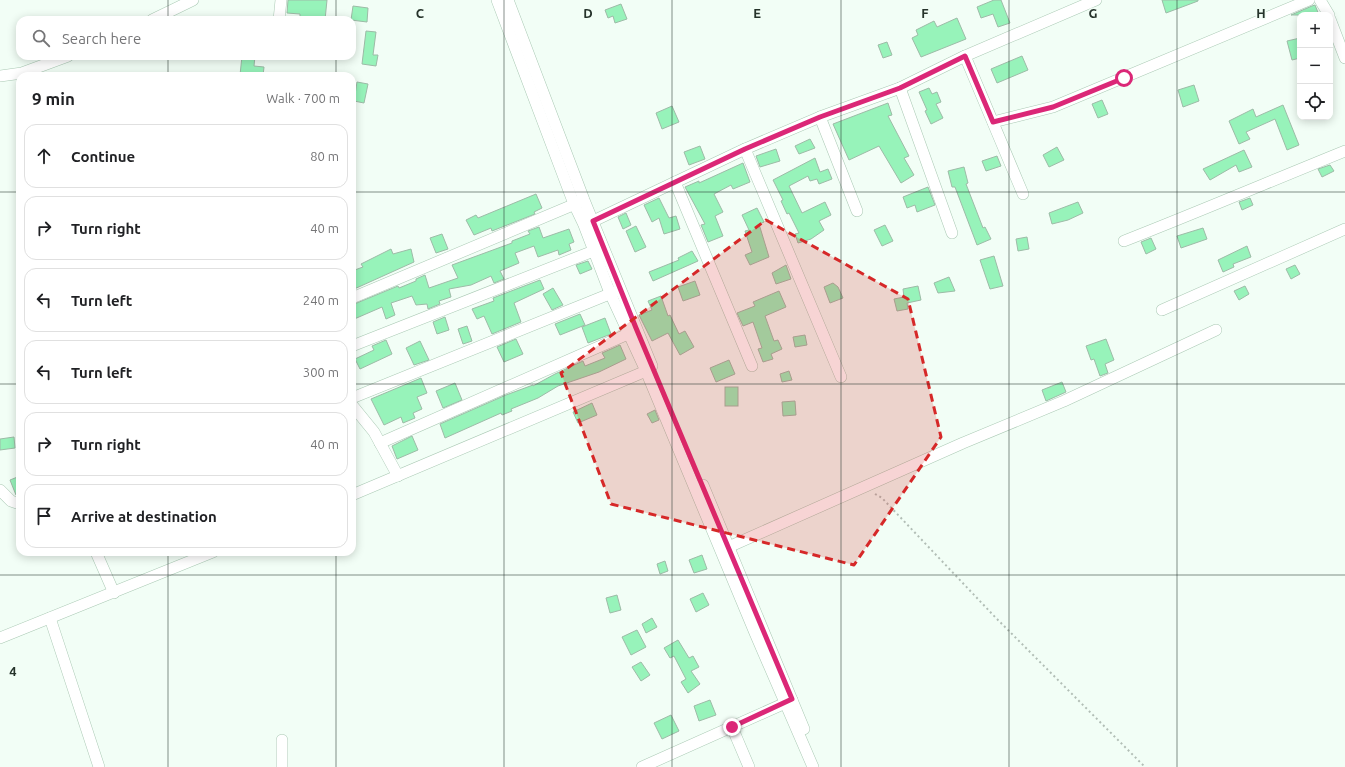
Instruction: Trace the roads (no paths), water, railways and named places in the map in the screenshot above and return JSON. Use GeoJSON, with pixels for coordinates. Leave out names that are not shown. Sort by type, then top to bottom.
{"type":"FeatureCollection","features":[{"type":"Feature","properties":{"kind":"street"},"geometry":{"type":"LineString","coordinates":[[160,16],[193,0]]}},
{"type":"Feature","properties":{"kind":"street"},"geometry":{"type":"LineString","coordinates":[[279,16],[281,0]]}},
{"type":"Feature","properties":{"kind":"street"},"geometry":{"type":"LineString","coordinates":[[497,0],[574,204],[589,223]]}},
{"type":"Feature","properties":{"kind":"street"},"geometry":{"type":"LineString","coordinates":[[508,0],[584,200],[589,223],[615,291],[789,701],[820,767]]}},
{"type":"Feature","properties":{"kind":"street"},"geometry":{"type":"LineString","coordinates":[[589,223],[745,149],[820,117],[900,88],[965,56],[1096,0]]}},
{"type":"Feature","properties":{"kind":"street"},"geometry":{"type":"LineString","coordinates":[[993,122],[1053,107],[1308,0]]}},
{"type":"Feature","properties":{"kind":"street"},"geometry":{"type":"LineString","coordinates":[[1320,0],[1327,12]]}},
{"type":"Feature","properties":{"kind":"street"},"geometry":{"type":"LineString","coordinates":[[1333,26],[1345,58]]}},
{"type":"Feature","properties":{"kind":"street"},"geometry":{"type":"LineString","coordinates":[[965,56],[1023,194]]}},
{"type":"Feature","properties":{"kind":"street"},"geometry":{"type":"LineString","coordinates":[[25,72],[57,60]]}},
{"type":"Feature","properties":{"kind":"street"},"geometry":{"type":"LineString","coordinates":[[0,76],[16,74]]}},
{"type":"Feature","properties":{"kind":"street"},"geometry":{"type":"LineString","coordinates":[[900,88],[952,232]]}},
{"type":"Feature","properties":{"kind":"street"},"geometry":{"type":"LineString","coordinates":[[820,117],[857,211]]}},
{"type":"Feature","properties":{"kind":"street"},"geometry":{"type":"LineString","coordinates":[[745,149],[841,377]]}},
{"type":"Feature","properties":{"kind":"street"},"geometry":{"type":"LineString","coordinates":[[1124,240],[1232,199],[1272,180],[1345,151]]}},
{"type":"Feature","properties":{"kind":"street"},"geometry":{"type":"LineString","coordinates":[[675,182],[752,366]]}},
{"type":"Feature","properties":{"kind":"street"},"geometry":{"type":"LineString","coordinates":[[356,296],[584,200]]}},
{"type":"Feature","properties":{"kind":"street"},"geometry":{"type":"LineString","coordinates":[[1162,310],[1345,229]]}},
{"type":"Feature","properties":{"kind":"street"},"geometry":{"type":"LineString","coordinates":[[356,344],[599,249]]}},
{"type":"Feature","properties":{"kind":"street"},"geometry":{"type":"LineString","coordinates":[[615,291],[628,334],[725,549]]}},
{"type":"Feature","properties":{"kind":"street"},"geometry":{"type":"LineString","coordinates":[[356,396],[615,291]]}},
{"type":"Feature","properties":{"kind":"street"},"geometry":{"type":"LineString","coordinates":[[725,549],[859,489],[1064,401],[1216,330]]}},
{"type":"Feature","properties":{"kind":"street"},"geometry":{"type":"LineString","coordinates":[[380,443],[628,334]]}},
{"type":"Feature","properties":{"kind":"street"},"geometry":{"type":"LineString","coordinates":[[356,493],[646,371]]}},
{"type":"Feature","properties":{"kind":"street"},"geometry":{"type":"LineString","coordinates":[[356,410],[380,443],[398,476]]}},
{"type":"Feature","properties":{"kind":"street"},"geometry":{"type":"LineString","coordinates":[[0,490],[11,501],[16,503]]}},
{"type":"Feature","properties":{"kind":"street"},"geometry":{"type":"LineString","coordinates":[[98,556],[114,593]]}},
{"type":"Feature","properties":{"kind":"street"},"geometry":{"type":"LineString","coordinates":[[1,636],[114,593],[203,556]]}},
{"type":"Feature","properties":{"kind":"street"},"geometry":{"type":"LineString","coordinates":[[50,618],[99,767]]}},
{"type":"Feature","properties":{"kind":"street"},"geometry":{"type":"LineString","coordinates":[[642,767],[657,764],[789,701]]}},
{"type":"Feature","properties":{"kind":"street"},"geometry":{"type":"LineString","coordinates":[[789,701],[813,767]]}},
{"type":"Feature","properties":{"kind":"street"},"geometry":{"type":"LineString","coordinates":[[732,727],[749,767]]}},
{"type":"Feature","properties":{"kind":"street"},"geometry":{"type":"LineString","coordinates":[[282,740],[282,767]]}}]}
